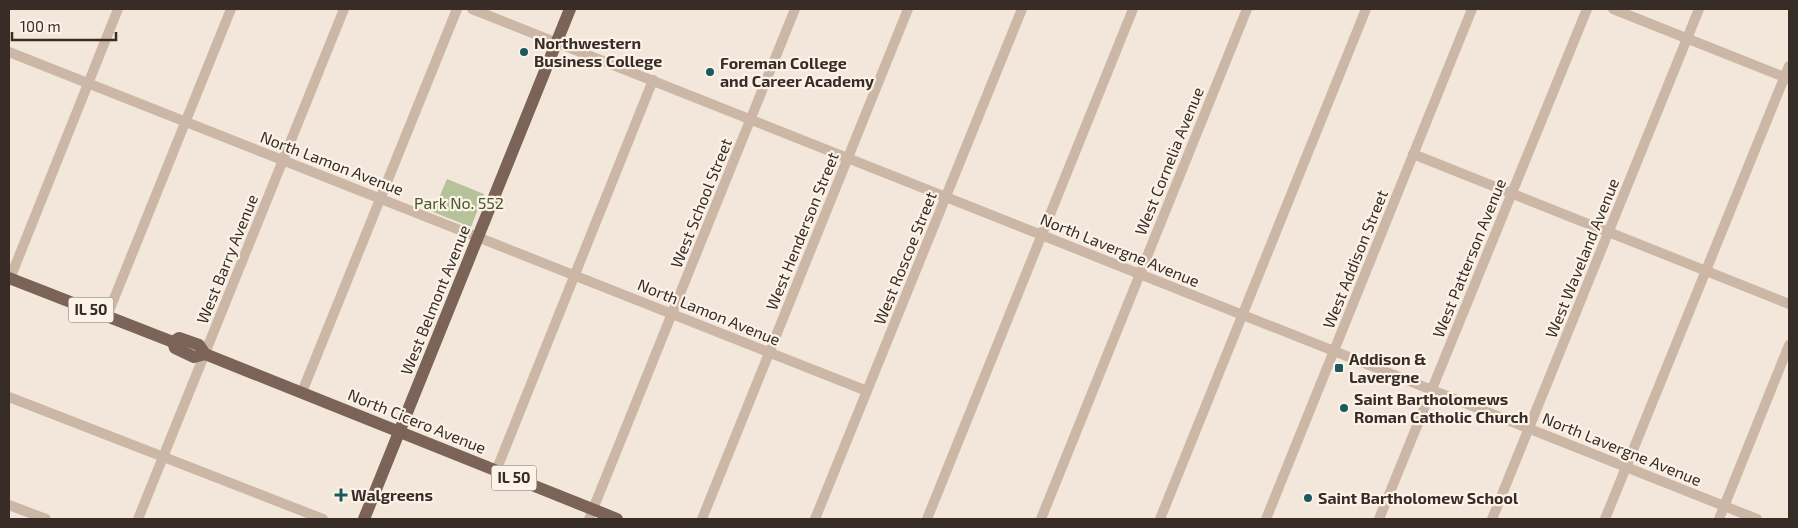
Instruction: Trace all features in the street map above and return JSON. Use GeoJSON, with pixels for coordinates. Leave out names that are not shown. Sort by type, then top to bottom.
{"type":"FeatureCollection","features":[{"type":"Feature","properties":{"kind":"main road","name":"West Belmont Avenue"},"geometry":{"type":"LineString","coordinates":[[364,519],[570,9]]}},
{"type":"Feature","properties":{"kind":"main road","name":"North Cicero Avenue"},"geometry":{"type":"LineString","coordinates":[[9,279],[173,342],[175,348],[194,357],[205,354],[302,392],[496,471],[591,514],[617,519]]}},
{"type":"Feature","properties":{"kind":"street"},"geometry":{"type":"LineString","coordinates":[[9,279],[118,9]]}},
{"type":"Feature","properties":{"kind":"street"},"geometry":{"type":"LineString","coordinates":[[106,316],[231,9]]}},
{"type":"Feature","properties":{"kind":"street","name":"West Barry Avenue"},"geometry":{"type":"LineString","coordinates":[[138,519],[344,9]]}},
{"type":"Feature","properties":{"kind":"street"},"geometry":{"type":"LineString","coordinates":[[302,392],[456,9]]}},
{"type":"Feature","properties":{"kind":"street","name":"North Lavergne Avenue"},"geometry":{"type":"LineString","coordinates":[[472,9],[1757,519]]}},
{"type":"Feature","properties":{"kind":"street","name":"West School Street"},"geometry":{"type":"LineString","coordinates":[[591,514],[795,9]]}},
{"type":"Feature","properties":{"kind":"street","name":"West Henderson Street"},"geometry":{"type":"LineString","coordinates":[[702,519],[908,9]]}},
{"type":"Feature","properties":{"kind":"street","name":"West Roscoe Street"},"geometry":{"type":"LineString","coordinates":[[815,519],[1022,9]]}},
{"type":"Feature","properties":{"kind":"street"},"geometry":{"type":"LineString","coordinates":[[928,519],[1133,9]]}},
{"type":"Feature","properties":{"kind":"street","name":"West Cornelia Avenue"},"geometry":{"type":"LineString","coordinates":[[1041,519],[1247,9]]}},
{"type":"Feature","properties":{"kind":"street"},"geometry":{"type":"LineString","coordinates":[[1160,519],[1366,9]]}},
{"type":"Feature","properties":{"kind":"street","name":"West Addison Street"},"geometry":{"type":"LineString","coordinates":[[1266,519],[1472,9]]}},
{"type":"Feature","properties":{"kind":"street","name":"West Patterson Avenue"},"geometry":{"type":"LineString","coordinates":[[1379,519],[1587,9]]}},
{"type":"Feature","properties":{"kind":"street"},"geometry":{"type":"LineString","coordinates":[[1613,9],[1787,78]]}},
{"type":"Feature","properties":{"kind":"street","name":"West Waveland Avenue"},"geometry":{"type":"LineString","coordinates":[[1492,519],[1699,9]]}},
{"type":"Feature","properties":{"kind":"street","name":"North Lamon Avenue"},"geometry":{"type":"LineString","coordinates":[[9,52],[867,391]]}},
{"type":"Feature","properties":{"kind":"street"},"geometry":{"type":"LineString","coordinates":[[1605,519],[1787,78],[1789,66]]}},
{"type":"Feature","properties":{"kind":"street"},"geometry":{"type":"LineString","coordinates":[[496,471],[654,80]]}},
{"type":"Feature","properties":{"kind":"street"},"geometry":{"type":"LineString","coordinates":[[1413,154],[1789,304]]}},
{"type":"Feature","properties":{"kind":"street"},"geometry":{"type":"LineString","coordinates":[[1719,519],[1789,345]]}},
{"type":"Feature","properties":{"kind":"street"},"geometry":{"type":"LineString","coordinates":[[9,396],[323,519]]}},
{"type":"Feature","properties":{"kind":"street"},"geometry":{"type":"LineString","coordinates":[[9,505],[46,519]]}},
{"type":"Feature","properties":{"kind":"green space","name":"Park No. 552"},"geometry":{"type":"Polygon","coordinates":[[[447,179],[484,194],[471,227],[433,212],[447,179]]]}},
{"type":"Feature","properties":{"kind":"place","name":"Northwestern Business College"},"geometry":{"type":"Point","coordinates":[524,52]}},
{"type":"Feature","properties":{"kind":"place","name":"Foreman College and Career Academy"},"geometry":{"type":"Point","coordinates":[710,72]}},
{"type":"Feature","properties":{"kind":"place","name":"Addison & Lavergne"},"geometry":{"type":"Point","coordinates":[1339,368]}},
{"type":"Feature","properties":{"kind":"place","name":"Saint Bartholomews Roman Catholic Church"},"geometry":{"type":"Point","coordinates":[1344,408]}},
{"type":"Feature","properties":{"kind":"place","name":"Walgreens"},"geometry":{"type":"Point","coordinates":[341,495]}},
{"type":"Feature","properties":{"kind":"place","name":"Saint Bartholomew School"},"geometry":{"type":"Point","coordinates":[1308,498]}}]}
